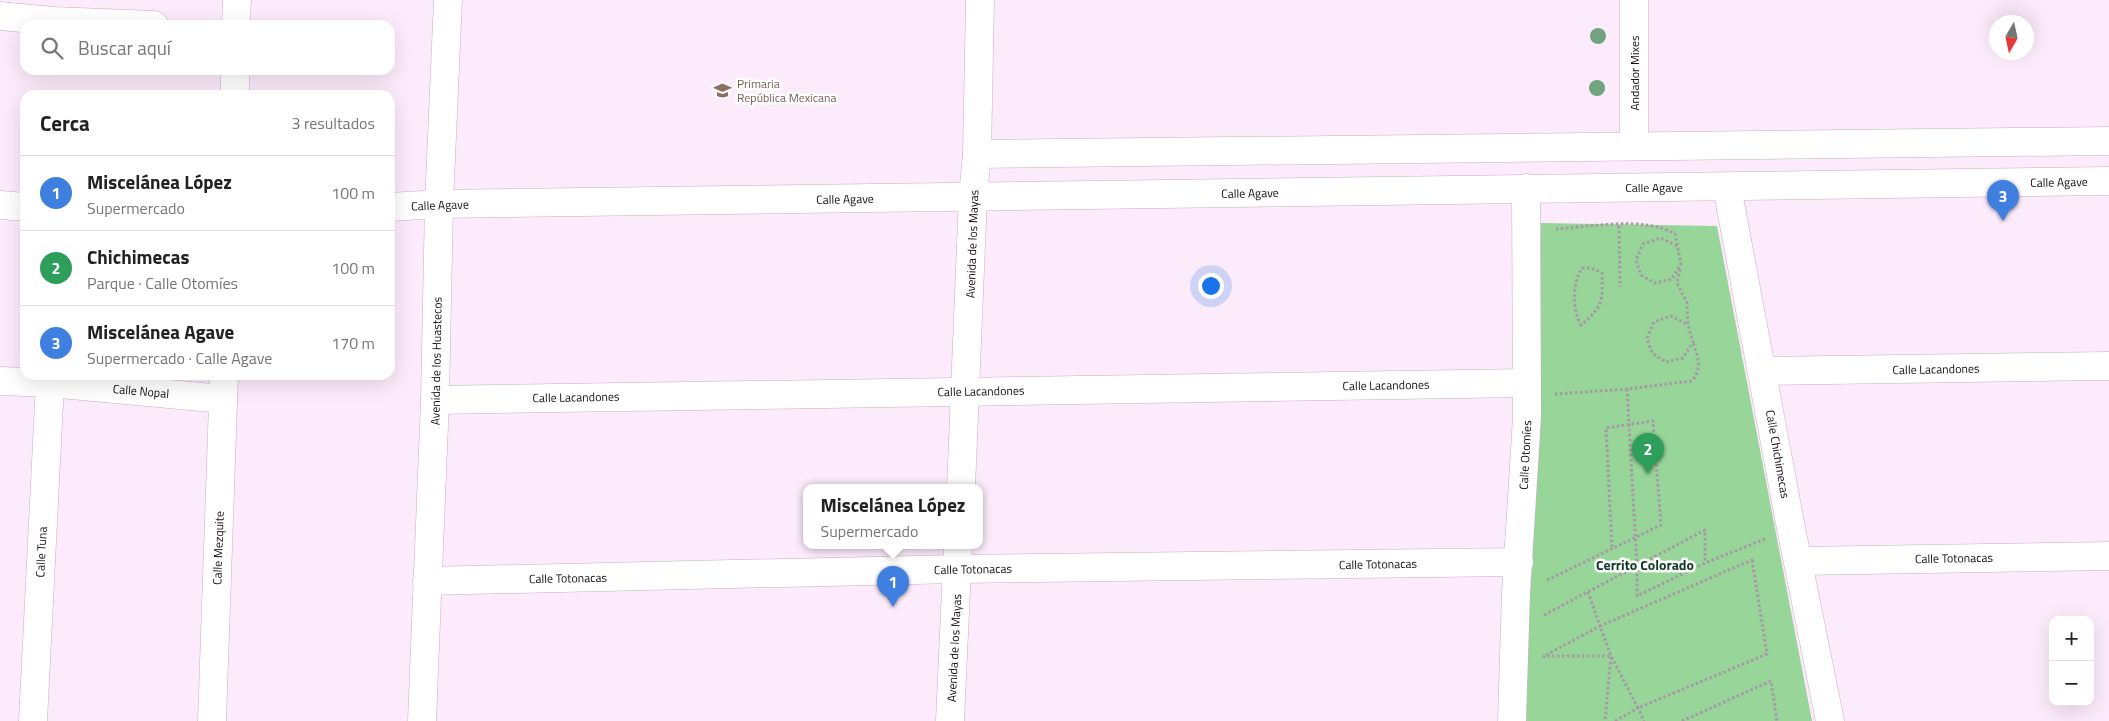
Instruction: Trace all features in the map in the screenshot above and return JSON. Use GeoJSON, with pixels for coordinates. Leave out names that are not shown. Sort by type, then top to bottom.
{"type":"FeatureCollection","features":[{"type":"Feature","properties":{"kind":"street"},"geometry":{"type":"LineString","coordinates":[[236,20],[237,0]]}},
{"type":"Feature","properties":{"kind":"street","name":"Avenida de los Huastecos"},"geometry":{"type":"LineString","coordinates":[[422,721],[436,400],[439,204],[448,0]]}},
{"type":"Feature","properties":{"kind":"street","name":"Avenida de los Mayas"},"geometry":{"type":"LineString","coordinates":[[961,484],[973,197],[977,154],[980,0]]}},
{"type":"Feature","properties":{"kind":"street","name":"Andador Mixes"},"geometry":{"type":"LineString","coordinates":[[1634,0],[1634,146]]}},
{"type":"Feature","properties":{"kind":"street"},"geometry":{"type":"LineString","coordinates":[[0,16],[53,11],[118,20]]}},
{"type":"Feature","properties":{"kind":"street"},"geometry":{"type":"LineString","coordinates":[[235,75],[235,90]]}},
{"type":"Feature","properties":{"kind":"street"},"geometry":{"type":"LineString","coordinates":[[977,154],[2109,141]]}},
{"type":"Feature","properties":{"kind":"street","name":"Calle Agave"},"geometry":{"type":"LineString","coordinates":[[395,207],[439,204],[2109,181]]}},
{"type":"Feature","properties":{"kind":"street","name":"Calle Chichimecas"},"geometry":{"type":"LineString","coordinates":[[1727,187],[1791,528],[1830,721]]}},
{"type":"Feature","properties":{"kind":"street","name":"Calle Otomíes"},"geometry":{"type":"LineString","coordinates":[[1512,721],[1519,562],[1537,388],[1526,188]]}},
{"type":"Feature","properties":{"kind":"street"},"geometry":{"type":"LineString","coordinates":[[0,205],[20,206]]}},
{"type":"Feature","properties":{"kind":"street","name":"Calle Lacandones"},"geometry":{"type":"LineString","coordinates":[[1763,371],[2109,366]]}},
{"type":"Feature","properties":{"kind":"street","name":"Calle Nopal"},"geometry":{"type":"LineString","coordinates":[[0,381],[224,387]]}},
{"type":"Feature","properties":{"kind":"street","name":"Calle Tuna"},"geometry":{"type":"LineString","coordinates":[[33,721],[50,383]]}},
{"type":"Feature","properties":{"kind":"street","name":"Calle Mezquite"},"geometry":{"type":"LineString","coordinates":[[212,721],[224,387]]}},
{"type":"Feature","properties":{"kind":"street","name":"Calle Lacandones"},"geometry":{"type":"LineString","coordinates":[[436,400],[966,391],[1537,388]]}},
{"type":"Feature","properties":{"kind":"street","name":"Calle Totonacas"},"geometry":{"type":"LineString","coordinates":[[1799,561],[2109,556]]}},
{"type":"Feature","properties":{"kind":"street","name":"Avenida de los Mayas"},"geometry":{"type":"LineString","coordinates":[[950,721],[958,558]]}},
{"type":"Feature","properties":{"kind":"street","name":"Calle Totonacas"},"geometry":{"type":"LineString","coordinates":[[427,581],[958,558],[1519,562]]}},
{"type":"Feature","properties":{"kind":"path"},"geometry":{"type":"LineString","coordinates":[[1537,388],[1561,395],[1626,390],[1692,381],[1699,371],[1698,358],[1688,325],[1687,303],[1676,283],[1682,264],[1676,246],[1675,234],[1663,227],[1619,226],[1554,229]]}},
{"type":"Feature","properties":{"kind":"path"},"geometry":{"type":"LineString","coordinates":[[1619,226],[1620,288]]}},
{"type":"Feature","properties":{"kind":"path"},"geometry":{"type":"LineString","coordinates":[[1676,246],[1660,238],[1643,244],[1636,260],[1641,275],[1655,283],[1672,279],[1682,264]]}},
{"type":"Feature","properties":{"kind":"path"},"geometry":{"type":"LineString","coordinates":[[1582,268],[1591,268],[1602,273],[1602,299],[1594,315],[1582,325],[1575,315],[1577,276],[1582,268]]}},
{"type":"Feature","properties":{"kind":"path"},"geometry":{"type":"LineString","coordinates":[[1688,325],[1671,316],[1654,322],[1647,338],[1652,353],[1666,362],[1683,358],[1692,342]]}},
{"type":"Feature","properties":{"kind":"path"},"geometry":{"type":"LineString","coordinates":[[1626,390],[1630,424],[1637,596],[1704,563],[1791,528]]}},
{"type":"Feature","properties":{"kind":"path"},"geometry":{"type":"LineString","coordinates":[[1544,582],[1612,548],[1634,537],[1661,526],[1653,421],[1606,428],[1612,548]]}},
{"type":"Feature","properties":{"kind":"path"},"geometry":{"type":"LineString","coordinates":[[1516,636],[1534,621],[1704,530],[1704,563]]}},
{"type":"Feature","properties":{"kind":"path"},"geometry":{"type":"LineString","coordinates":[[1544,656],[1600,626],[1752,560],[1768,654],[1638,708],[1615,721]]}},
{"type":"Feature","properties":{"kind":"path"},"geometry":{"type":"LineString","coordinates":[[1588,592],[1611,656],[1644,721]]}},
{"type":"Feature","properties":{"kind":"path"},"geometry":{"type":"LineString","coordinates":[[1544,656],[1611,656]]}},
{"type":"Feature","properties":{"kind":"path"},"geometry":{"type":"LineString","coordinates":[[1544,656],[1544,665]]}},
{"type":"Feature","properties":{"kind":"path"},"geometry":{"type":"LineString","coordinates":[[1605,721],[1611,656]]}},
{"type":"Feature","properties":{"kind":"path"},"geometry":{"type":"LineString","coordinates":[[1682,721],[1771,681],[1777,721]]}},
{"type":"Feature","properties":{"kind":"green space"},"geometry":{"type":"Polygon","coordinates":[[[1541,223],[1717,226],[1812,721],[1521,721],[1541,223]]]}},
{"type":"Feature","properties":{"kind":"place","name":"Primaria República Mexicana"},"geometry":{"type":"Point","coordinates":[723,90]}},
{"type":"Feature","properties":{"kind":"place","name":"Miscelánea Agave"},"geometry":{"type":"Point","coordinates":[2003,221]}},
{"type":"Feature","properties":{"kind":"place","name":"Chichimecas"},"geometry":{"type":"Point","coordinates":[1648,474]}},
{"type":"Feature","properties":{"kind":"place","name":"Miscelánea López"},"geometry":{"type":"Point","coordinates":[893,607]}},
{"type":"Feature","properties":{"kind":"district","name":"Cerrito Colorado"},"geometry":{"type":"Point","coordinates":[1645,564]}}]}
